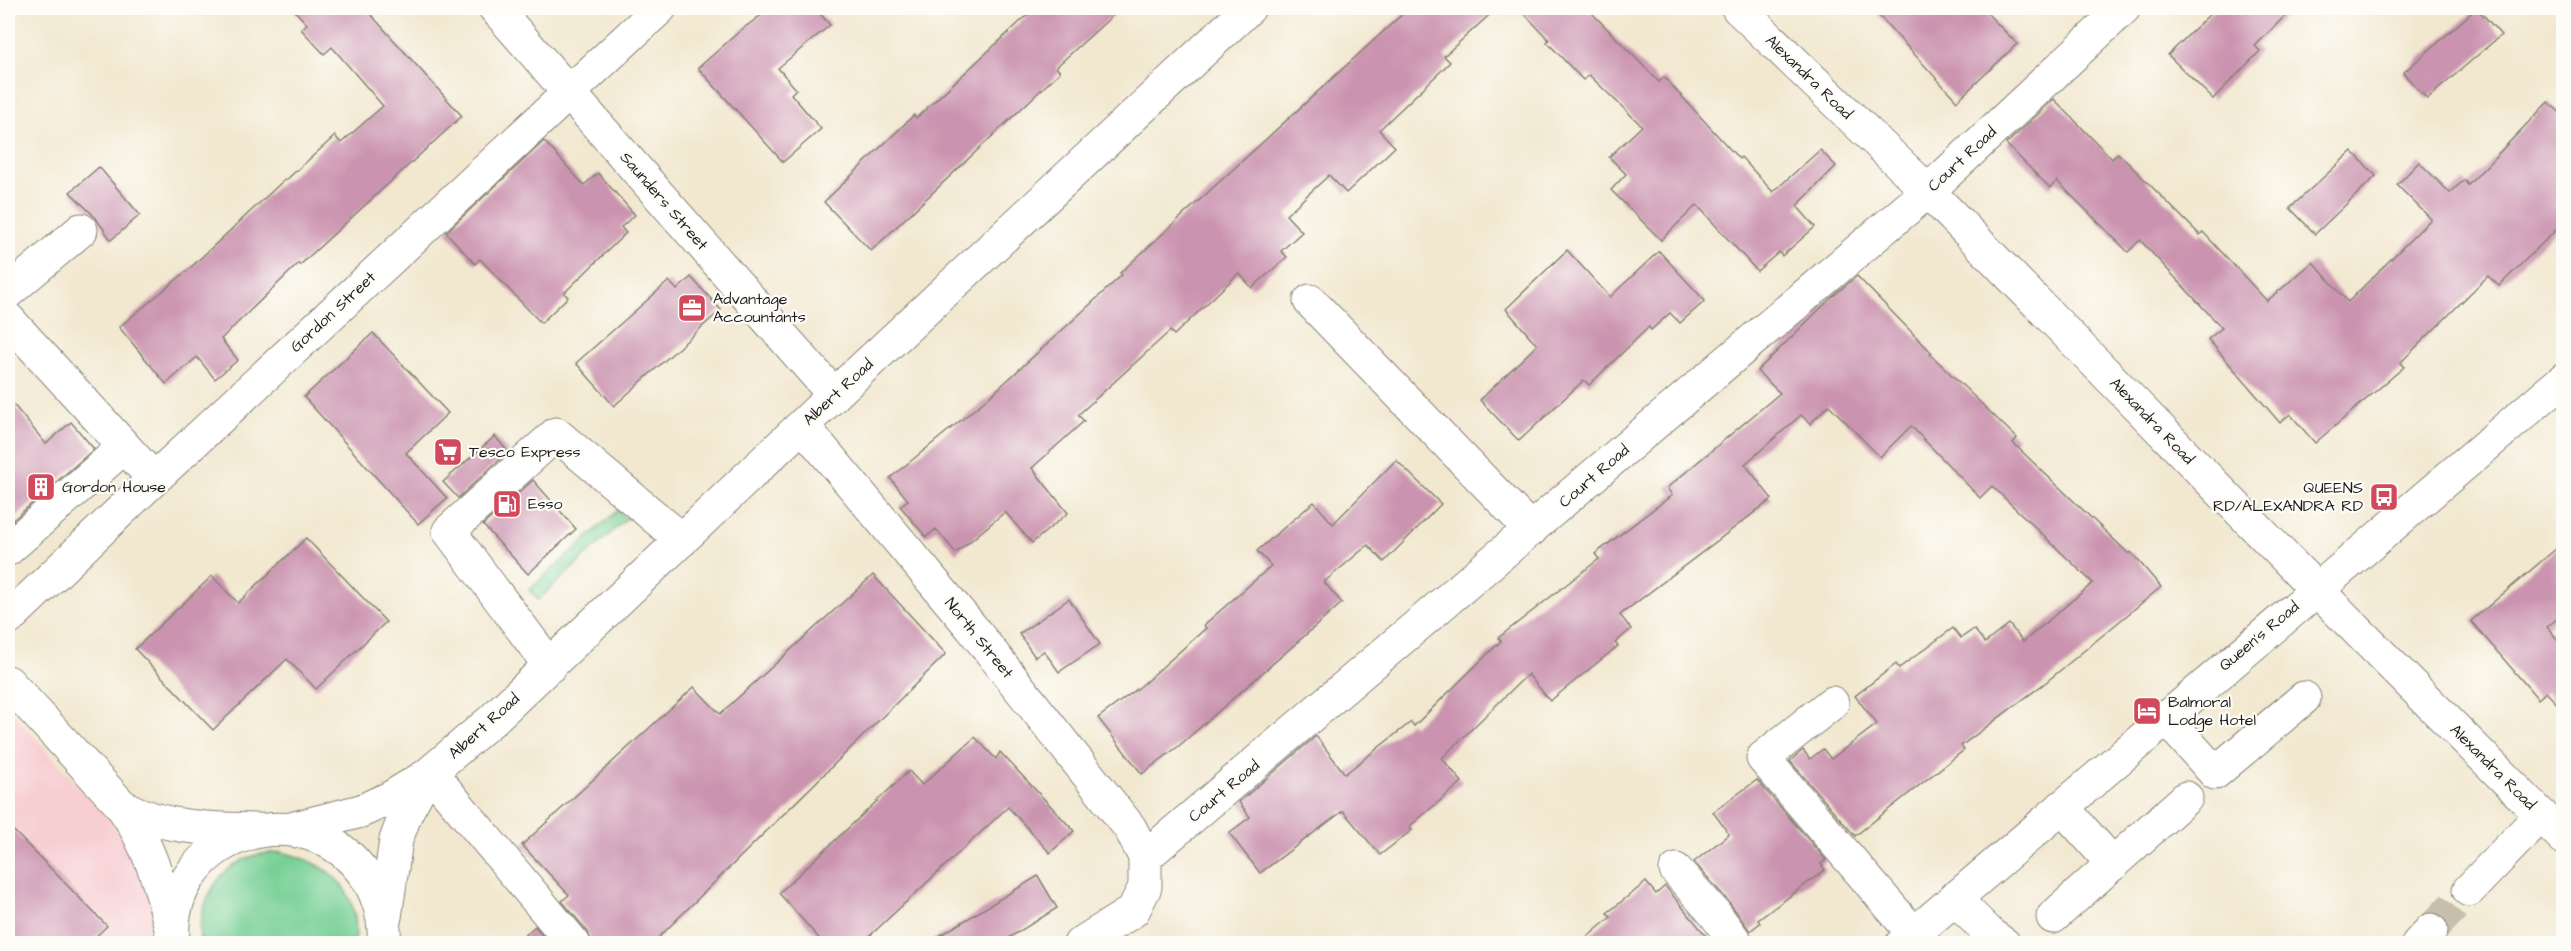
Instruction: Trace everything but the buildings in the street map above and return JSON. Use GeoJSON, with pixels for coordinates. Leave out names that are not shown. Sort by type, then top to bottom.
{"type":"FeatureCollection","features":[{"type":"Feature","properties":{"kind":"main road","name":"Saunders Street"},"geometry":{"type":"LineString","coordinates":[[495,8],[834,395]]}},
{"type":"Feature","properties":{"kind":"main road","name":"Gordon Street"},"geometry":{"type":"LineString","coordinates":[[8,619],[153,479],[660,8]]}},
{"type":"Feature","properties":{"kind":"main road","name":"Albert Road"},"geometry":{"type":"LineString","coordinates":[[291,829],[361,811],[390,798],[428,774],[492,720],[834,395],[1249,8]]}},
{"type":"Feature","properties":{"kind":"main road","name":"Alexandra Road"},"geometry":{"type":"LineString","coordinates":[[1738,8],[1928,191],[2552,827]]}},
{"type":"Feature","properties":{"kind":"main road","name":"Court Road"},"geometry":{"type":"LineString","coordinates":[[1145,857],[1928,191],[2124,8]]}},
{"type":"Feature","properties":{"kind":"main road"},"geometry":{"type":"LineString","coordinates":[[8,292],[81,230]]}},
{"type":"Feature","properties":{"kind":"main road"},"geometry":{"type":"LineString","coordinates":[[1311,301],[1531,530]]}},
{"type":"Feature","properties":{"kind":"main road"},"geometry":{"type":"LineString","coordinates":[[8,319],[153,479]]}},
{"type":"Feature","properties":{"kind":"main road","name":"Queen's Road"},"geometry":{"type":"LineString","coordinates":[[1908,938],[2315,588],[2564,379]]}},
{"type":"Feature","properties":{"kind":"main road","name":"North Street"},"geometry":{"type":"LineString","coordinates":[[803,426],[972,628],[1130,828],[1145,857]]}},
{"type":"Feature","properties":{"kind":"main road"},"geometry":{"type":"LineString","coordinates":[[550,666],[449,531],[556,434],[682,540]]}},
{"type":"Feature","properties":{"kind":"main road"},"geometry":{"type":"LineString","coordinates":[[8,549],[124,447]]}},
{"type":"Feature","properties":{"kind":"main road"},"geometry":{"type":"LineString","coordinates":[[8,682],[122,807],[138,829],[164,898],[173,941]]}},
{"type":"Feature","properties":{"kind":"main road"},"geometry":{"type":"LineString","coordinates":[[2165,717],[2216,773],[2304,698]]}},
{"type":"Feature","properties":{"kind":"main road"},"geometry":{"type":"LineString","coordinates":[[1832,703],[1763,758],[1908,938]]}},
{"type":"Feature","properties":{"kind":"main road","name":"Albert Road"},"geometry":{"type":"LineString","coordinates":[[384,939],[396,840],[406,813],[428,774]]}},
{"type":"Feature","properties":{"kind":"main road"},"geometry":{"type":"LineString","coordinates":[[428,774],[574,944]]}},
{"type":"Feature","properties":{"kind":"main road"},"geometry":{"type":"LineString","coordinates":[[2053,917],[2186,798]]}},
{"type":"Feature","properties":{"kind":"main road"},"geometry":{"type":"LineString","coordinates":[[122,807],[141,817],[161,823],[224,829],[291,829],[326,839],[355,861],[375,891],[384,939]]}},
{"type":"Feature","properties":{"kind":"main road"},"geometry":{"type":"LineString","coordinates":[[2062,807],[2113,864]]}},
{"type":"Feature","properties":{"kind":"main road"},"geometry":{"type":"LineString","coordinates":[[2469,891],[2552,827]]}},
{"type":"Feature","properties":{"kind":"main road"},"geometry":{"type":"LineString","coordinates":[[173,941],[176,908],[187,880],[206,857],[230,840],[259,830]]}},
{"type":"Feature","properties":{"kind":"main road"},"geometry":{"type":"LineString","coordinates":[[1080,944],[1133,911],[1145,887],[1145,857]]}},
{"type":"Feature","properties":{"kind":"main road"},"geometry":{"type":"LineString","coordinates":[[1676,870],[1715,914],[1737,944]]}},
{"type":"Feature","properties":{"kind":"main road"},"geometry":{"type":"LineString","coordinates":[[1954,898],[1991,935],[2004,944]]}},
{"type":"Feature","properties":{"kind":"shaded area"},"geometry":{"type":"Polygon","coordinates":[[[8,708],[173,890],[173,943],[8,943],[8,708]]]}},
{"type":"Feature","properties":{"kind":"green space"},"geometry":{"type":"Polygon","coordinates":[[[618,510],[626,519],[538,600],[529,590],[618,510]]]}},
{"type":"Feature","properties":{"kind":"green space"},"geometry":{"type":"Polygon","coordinates":[[[280,852],[314,863],[338,881],[353,908],[356,924],[355,943],[200,943],[202,915],[206,901],[220,878],[242,860],[256,855],[280,852]]]}},
{"type":"Feature","properties":{"kind":"tunnel"},"geometry":{"type":"LineString","coordinates":[[2431,930],[2469,890]]}},
{"type":"Feature","properties":{"kind":"place","name":"Advantage Accountants"},"geometry":{"type":"Point","coordinates":[692,308]}},
{"type":"Feature","properties":{"kind":"place","name":"Tesco Express"},"geometry":{"type":"Point","coordinates":[448,452]}},
{"type":"Feature","properties":{"kind":"place","name":"Gordon House"},"geometry":{"type":"Point","coordinates":[41,487]}},
{"type":"Feature","properties":{"kind":"place","name":"QUEENS RD/ALEXANDRA RD"},"geometry":{"type":"Point","coordinates":[2384,497]}},
{"type":"Feature","properties":{"kind":"place","name":"Esso"},"geometry":{"type":"Point","coordinates":[507,504]}},
{"type":"Feature","properties":{"kind":"place","name":"Balmoral Lodge Hotel"},"geometry":{"type":"Point","coordinates":[2147,711]}}]}
